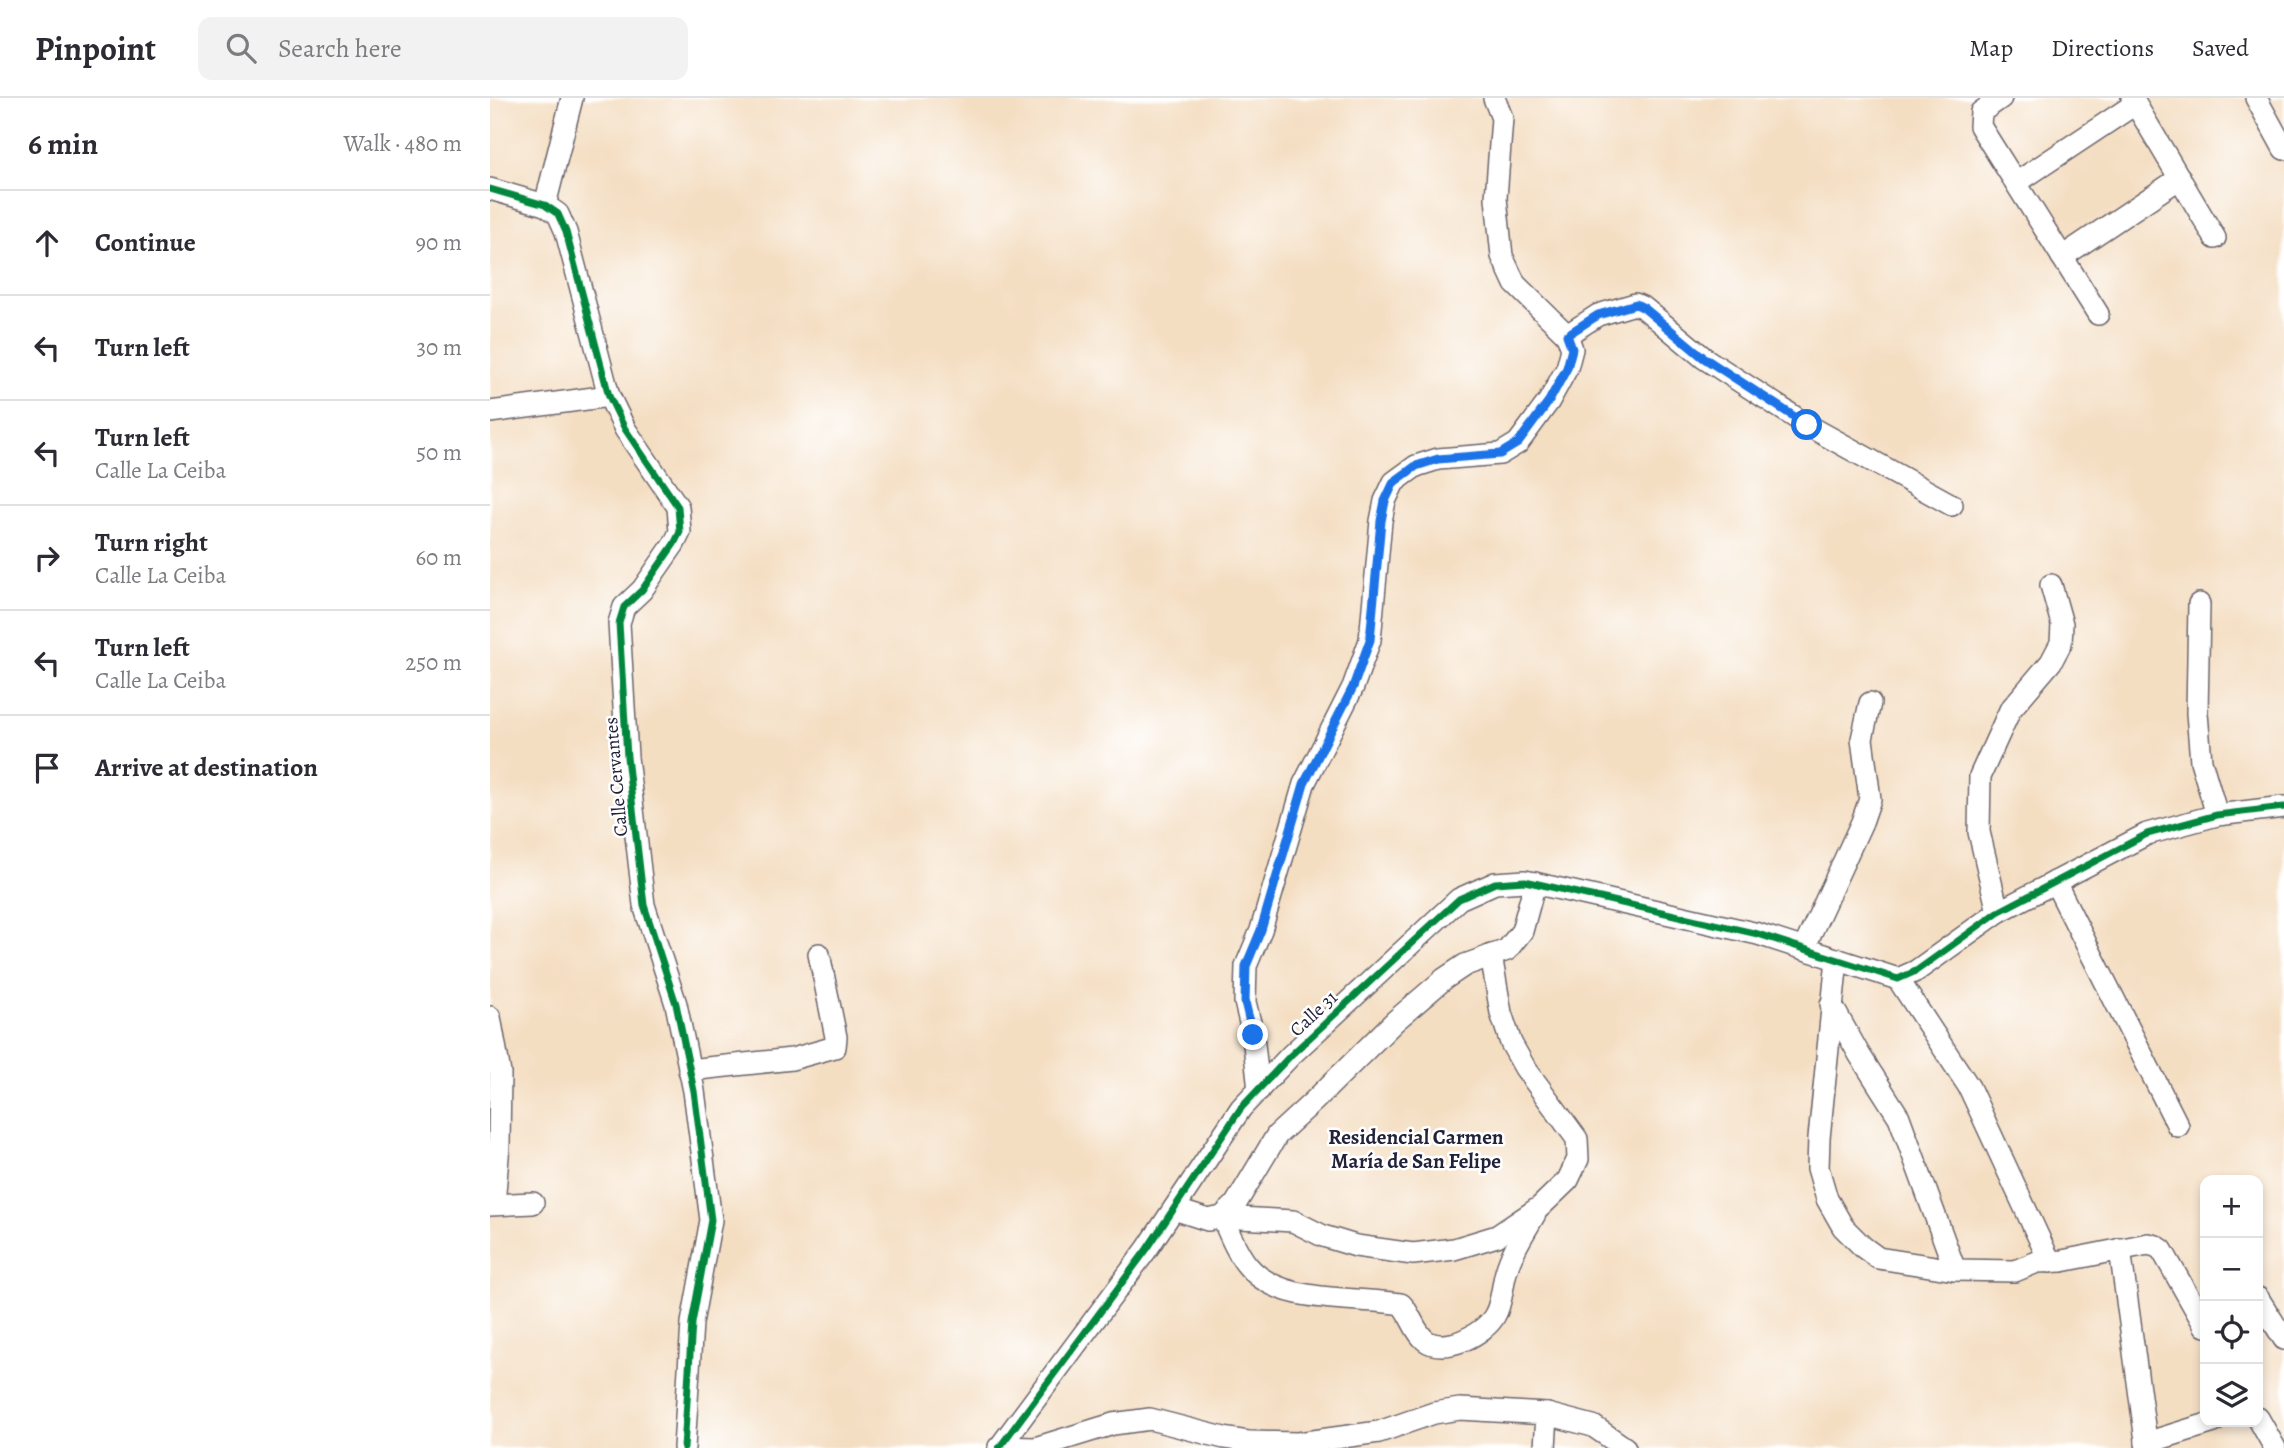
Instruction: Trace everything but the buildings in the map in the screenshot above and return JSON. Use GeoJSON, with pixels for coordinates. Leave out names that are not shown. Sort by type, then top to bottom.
{"type":"FeatureCollection","features":[{"type":"Feature","properties":{"kind":"street"},"geometry":{"type":"LineString","coordinates":[[490,190],[545,205],[572,98]]}},
{"type":"Feature","properties":{"kind":"street"},"geometry":{"type":"LineString","coordinates":[[1259,1090],[1253,1035],[1245,1002],[1246,966],[1261,930],[1304,784],[1353,687],[1370,640],[1385,501],[1394,482],[1416,466],[1438,459],[1500,454],[1518,443],[1549,401],[1567,368],[1572,349],[1567,335],[1515,284],[1502,256],[1496,198],[1502,118],[1494,98]]}},
{"type":"Feature","properties":{"kind":"street"},"geometry":{"type":"LineString","coordinates":[[2001,98],[1981,113],[1980,126],[2098,314]]}},
{"type":"Feature","properties":{"kind":"street"},"geometry":{"type":"LineString","coordinates":[[2256,98],[2284,149]]}},
{"type":"Feature","properties":{"kind":"street"},"geometry":{"type":"LineString","coordinates":[[2016,183],[2134,101],[2216,238]]}},
{"type":"Feature","properties":{"kind":"street"},"geometry":{"type":"LineString","coordinates":[[2062,257],[2180,178]]}},
{"type":"Feature","properties":{"kind":"street","name":"Calle Cervantes"},"geometry":{"type":"LineString","coordinates":[[545,205],[558,214],[566,232],[609,396],[625,429],[678,507],[680,532],[674,544],[642,590],[624,607],[619,622],[627,757],[644,905],[676,1004],[689,1070],[710,1220],[692,1323],[684,1448]]}},
{"type":"Feature","properties":{"kind":"street"},"geometry":{"type":"LineString","coordinates":[[1567,335],[1598,315],[1636,304],[1704,358],[1807,425],[1952,505]]}},
{"type":"Feature","properties":{"kind":"street"},"geometry":{"type":"LineString","coordinates":[[490,412],[609,396]]}},
{"type":"Feature","properties":{"kind":"street"},"geometry":{"type":"LineString","coordinates":[[1998,912],[1979,832],[1980,776],[2010,710],[2051,662],[2061,643],[2062,624],[2051,585]]}},
{"type":"Feature","properties":{"kind":"street"},"geometry":{"type":"LineString","coordinates":[[2199,604],[2197,713],[2200,761],[2217,815]]}},
{"type":"Feature","properties":{"kind":"street"},"geometry":{"type":"LineString","coordinates":[[1804,948],[1870,799],[1861,739],[1870,703]]}},
{"type":"Feature","properties":{"kind":"street"},"geometry":{"type":"LineString","coordinates":[[2050,1262],[1969,1087],[1898,979],[1927,964],[1998,912],[2147,834],[2217,815],[2284,807]]}},
{"type":"Feature","properties":{"kind":"street","name":"Calle 31"},"geometry":{"type":"LineString","coordinates":[[999,1448],[1147,1249],[1241,1108],[1290,1055],[1459,899],[1495,883],[1525,881],[1758,933],[1898,979]]}},
{"type":"Feature","properties":{"kind":"street"},"geometry":{"type":"LineString","coordinates":[[2055,882],[2178,1126]]}},
{"type":"Feature","properties":{"kind":"street"},"geometry":{"type":"LineString","coordinates":[[1222,1217],[1235,1205],[1277,1135],[1395,1021],[1444,979],[1465,965],[1507,950],[1522,931],[1535,883]]}},
{"type":"Feature","properties":{"kind":"street"},"geometry":{"type":"LineString","coordinates":[[689,1070],[792,1059],[835,1047],[836,1037],[819,954]]}},
{"type":"Feature","properties":{"kind":"street"},"geometry":{"type":"LineString","coordinates":[[1174,1209],[1208,1220],[1222,1217],[1293,1221],[1323,1236],[1356,1246],[1413,1254],[1454,1249],[1497,1236],[1540,1207],[1568,1180],[1578,1159],[1577,1139],[1525,1068],[1511,1044],[1501,1013],[1491,955]]}},
{"type":"Feature","properties":{"kind":"street"},"geometry":{"type":"LineString","coordinates":[[1837,959],[1818,1168],[1827,1199],[1843,1227],[1863,1247],[1878,1258],[1955,1270],[2015,1271],[2036,1262],[2050,1262],[2148,1244],[2162,1250],[2200,1317]]}},
{"type":"Feature","properties":{"kind":"street"},"geometry":{"type":"LineString","coordinates":[[1831,1004],[1899,1117],[1955,1270]]}},
{"type":"Feature","properties":{"kind":"street"},"geometry":{"type":"LineString","coordinates":[[490,1017],[500,1073],[499,1145],[492,1204],[533,1202]]}},
{"type":"Feature","properties":{"kind":"street"},"geometry":{"type":"LineString","coordinates":[[1222,1217],[1245,1264],[1261,1278],[1283,1289],[1328,1298],[1401,1304],[1423,1339],[1441,1346],[1449,1345],[1488,1325],[1497,1313],[1506,1272],[1518,1243],[1540,1207]]}},
{"type":"Feature","properties":{"kind":"street"},"geometry":{"type":"LineString","coordinates":[[2120,1249],[2146,1445],[2200,1427]]}},
{"type":"Feature","properties":{"kind":"street"},"geometry":{"type":"LineString","coordinates":[[2260,1301],[2284,1339]]}},
{"type":"Feature","properties":{"kind":"street"},"geometry":{"type":"LineString","coordinates":[[999,1448],[1035,1448],[1113,1424],[1150,1419],[1251,1445],[1298,1443],[1379,1432],[1434,1413],[1460,1409],[1547,1414],[1593,1426],[1625,1448]]}},
{"type":"Feature","properties":{"kind":"street"},"geometry":{"type":"LineString","coordinates":[[1545,1448],[1547,1414]]}},
{"type":"Feature","properties":{"kind":"street"},"geometry":{"type":"LineString","coordinates":[[2263,1427],[2275,1448]]}},
{"type":"Feature","properties":{"kind":"cycle path"},"geometry":{"type":"LineString","coordinates":[[490,189],[545,205],[558,214],[566,232],[609,396],[625,429],[678,507],[680,532],[674,544],[642,590],[624,607],[619,623],[627,757],[644,905],[676,1004],[694,1091],[711,1220],[692,1323],[684,1448]]}},
{"type":"Feature","properties":{"kind":"cycle path"},"geometry":{"type":"LineString","coordinates":[[999,1448],[1147,1249],[1241,1108],[1291,1055],[1459,899],[1495,883],[1525,881],[1758,934],[1898,979],[1916,971],[1998,912],[2147,834],[2217,815],[2284,807]]}},
{"type":"Feature","properties":{"kind":"district","name":"Residencial Carmen María de San Felipe"},"geometry":{"type":"Point","coordinates":[1416,1149]}},
{"type":"Feature","properties":{"kind":"route"},"geometry":{"type":"LineString","coordinates":[[1253,1035],[1245,1002],[1246,966],[1261,930],[1304,784],[1353,687],[1370,640],[1381,521],[1385,501],[1394,482],[1416,466],[1438,459],[1500,454],[1518,443],[1549,401],[1567,368],[1572,349],[1567,335],[1598,315],[1636,304],[1704,358],[1807,425]]}}]}
